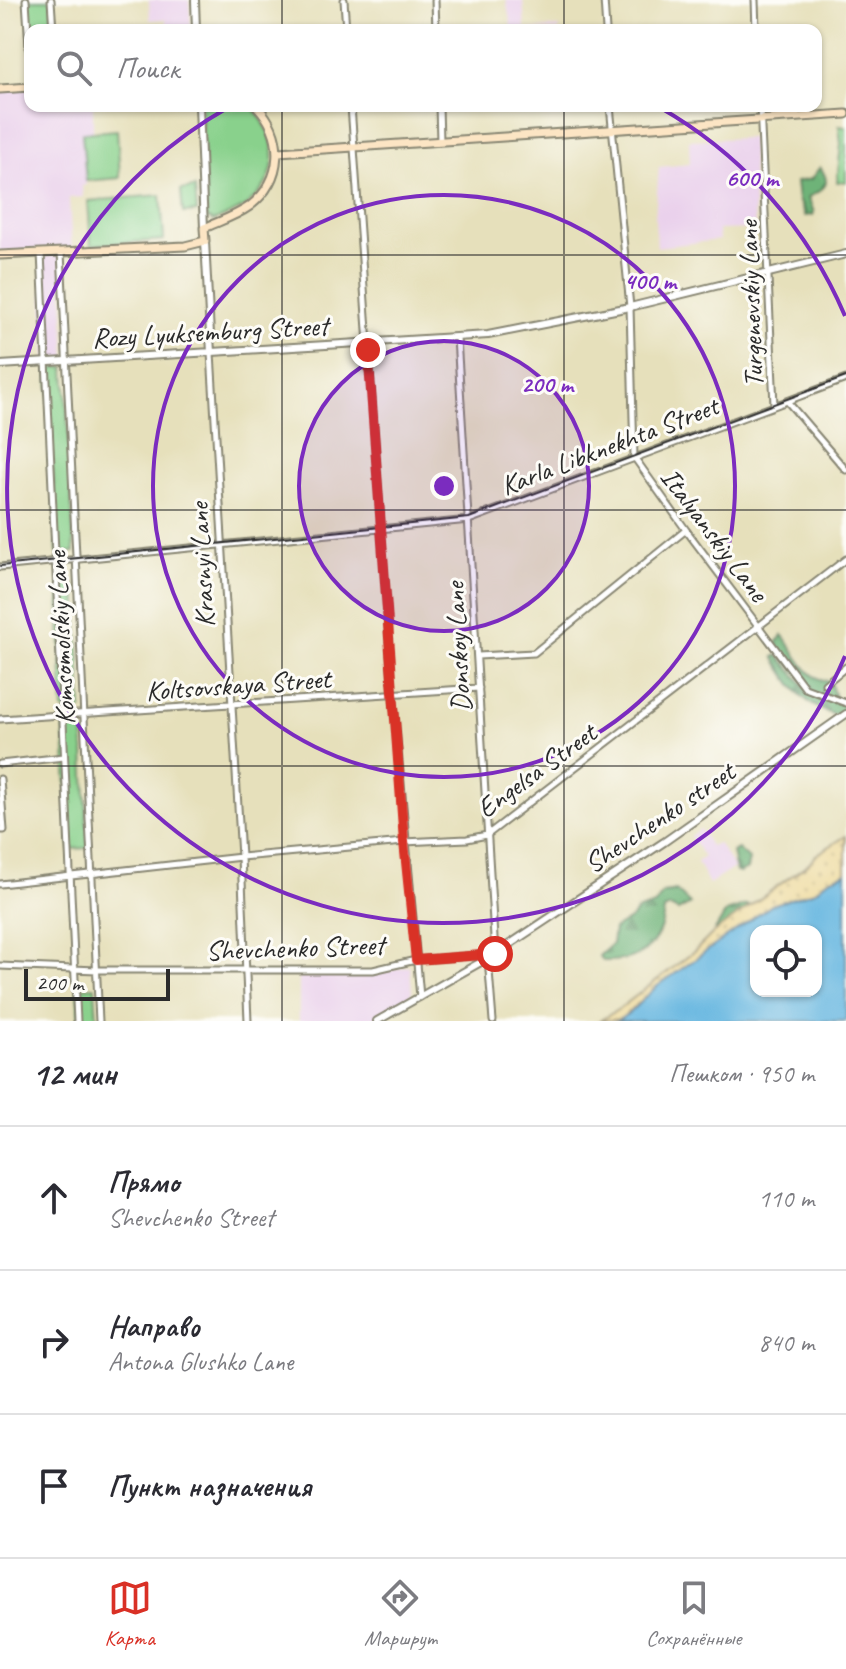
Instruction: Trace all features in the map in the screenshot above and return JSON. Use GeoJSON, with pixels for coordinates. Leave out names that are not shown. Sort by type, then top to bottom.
{"type":"FeatureCollection","features":[{"type":"Feature","properties":{"kind":"main road"},"geometry":{"type":"LineString","coordinates":[[0,89],[24,87]]}},
{"type":"Feature","properties":{"kind":"main road"},"geometry":{"type":"LineString","coordinates":[[204,228],[242,211],[259,198],[270,180],[279,152],[270,123],[262,112]]}},
{"type":"Feature","properties":{"kind":"main road"},"geometry":{"type":"LineString","coordinates":[[279,152],[846,114]]}},
{"type":"Feature","properties":{"kind":"main road","name":"Krasnyi Lane"},"geometry":{"type":"LineString","coordinates":[[204,228],[205,241]]}},
{"type":"Feature","properties":{"kind":"main road"},"geometry":{"type":"LineString","coordinates":[[0,255],[185,246],[205,241]]}},
{"type":"Feature","properties":{"kind":"street"},"geometry":{"type":"LineString","coordinates":[[26,0],[28,24]]}},
{"type":"Feature","properties":{"kind":"street"},"geometry":{"type":"LineString","coordinates":[[51,0],[53,24]]}},
{"type":"Feature","properties":{"kind":"street"},"geometry":{"type":"LineString","coordinates":[[195,0],[196,24]]}},
{"type":"Feature","properties":{"kind":"street"},"geometry":{"type":"LineString","coordinates":[[344,0],[346,24]]}},
{"type":"Feature","properties":{"kind":"street"},"geometry":{"type":"LineString","coordinates":[[435,0],[436,24]]}},
{"type":"Feature","properties":{"kind":"street"},"geometry":{"type":"LineString","coordinates":[[604,0],[606,24]]}},
{"type":"Feature","properties":{"kind":"street"},"geometry":{"type":"LineString","coordinates":[[755,0],[756,24]]}},
{"type":"Feature","properties":{"kind":"street","name":"Krasnyi Lane"},"geometry":{"type":"LineString","coordinates":[[199,112],[204,228]]}},
{"type":"Feature","properties":{"kind":"street"},"geometry":{"type":"LineString","coordinates":[[351,112],[404,842],[420,997]]}},
{"type":"Feature","properties":{"kind":"street"},"geometry":{"type":"LineString","coordinates":[[439,112],[440,141]]}},
{"type":"Feature","properties":{"kind":"street","name":"Italyanskiy Lane"},"geometry":{"type":"LineString","coordinates":[[610,112],[630,307],[634,457],[805,688],[846,703]]}},
{"type":"Feature","properties":{"kind":"street","name":"Turgenevskiy Lane"},"geometry":{"type":"LineString","coordinates":[[760,112],[774,405]]}},
{"type":"Feature","properties":{"kind":"street","name":"Krasnyi Lane"},"geometry":{"type":"LineString","coordinates":[[205,241],[248,1021]]}},
{"type":"Feature","properties":{"kind":"street","name":"Komsomolskiy Lane"},"geometry":{"type":"LineString","coordinates":[[61,252],[99,1021]]}},
{"type":"Feature","properties":{"kind":"street","name":"Komsomolskiy Lane"},"geometry":{"type":"LineString","coordinates":[[41,253],[77,1021]]}},
{"type":"Feature","properties":{"kind":"street","name":"Rozy Lyuksemburg Street"},"geometry":{"type":"LineString","coordinates":[[0,365],[457,338],[630,307],[846,254]]}},
{"type":"Feature","properties":{"kind":"street","name":"Donskoy Lane"},"geometry":{"type":"LineString","coordinates":[[457,338],[478,656],[493,1021]]}},
{"type":"Feature","properties":{"kind":"street","name":"Karla Libknekhta Street"},"geometry":{"type":"LineString","coordinates":[[0,567],[469,520],[845,381]]}},
{"type":"Feature","properties":{"kind":"street","name":"Turgenevskiy Lane"},"geometry":{"type":"LineString","coordinates":[[787,400],[846,470]]}},
{"type":"Feature","properties":{"kind":"street"},"geometry":{"type":"LineString","coordinates":[[478,656],[534,653],[686,530]]}},
{"type":"Feature","properties":{"kind":"street","name":"Engelsa Street"},"geometry":{"type":"LineString","coordinates":[[0,884],[241,857],[487,835],[846,559]]}},
{"type":"Feature","properties":{"kind":"street"},"geometry":{"type":"LineString","coordinates":[[825,684],[846,667]]}},
{"type":"Feature","properties":{"kind":"street","name":"Koltsovskaya Street"},"geometry":{"type":"LineString","coordinates":[[0,719],[479,688]]}},
{"type":"Feature","properties":{"kind":"street","name":"Shevchenko street"},"geometry":{"type":"LineString","coordinates":[[377,1021],[492,956],[664,842],[844,716]]}},
{"type":"Feature","properties":{"kind":"street"},"geometry":{"type":"LineString","coordinates":[[0,764],[64,757]]}},
{"type":"Feature","properties":{"kind":"street"},"geometry":{"type":"LineString","coordinates":[[0,779],[4,830],[0,830]]}},
{"type":"Feature","properties":{"kind":"street","name":"Shevchenko Street"},"geometry":{"type":"LineString","coordinates":[[0,966],[97,970],[373,970],[416,960],[492,956]]}},
{"type":"Feature","properties":{"kind":"shaded area"},"geometry":{"type":"Polygon","coordinates":[[[149,0],[189,0],[191,24],[166,24],[166,19],[150,20],[149,0]]]}},
{"type":"Feature","properties":{"kind":"shaded area"},"geometry":{"type":"Polygon","coordinates":[[[506,0],[523,0],[525,24],[511,24],[506,0]]]}},
{"type":"Feature","properties":{"kind":"shaded area"},"geometry":{"type":"Polygon","coordinates":[[[24,87],[24,112],[93,112],[93,132],[82,133],[86,185],[82,186],[83,197],[69,198],[72,252],[61,252],[66,361],[46,362],[41,254],[0,255],[0,89],[24,87]]]}},
{"type":"Feature","properties":{"kind":"shaded area"},"geometry":{"type":"Polygon","coordinates":[[[751,138],[755,229],[718,230],[719,240],[657,247],[655,219],[659,167],[690,164],[689,140],[751,138]]]}},
{"type":"Feature","properties":{"kind":"shaded area"},"geometry":{"type":"Polygon","coordinates":[[[700,829],[710,846],[718,843],[734,868],[709,884],[697,862],[704,857],[690,836],[700,829]]]}},
{"type":"Feature","properties":{"kind":"shaded area"},"geometry":{"type":"Polygon","coordinates":[[[410,966],[412,991],[407,1001],[370,1021],[299,1021],[299,973],[374,974],[410,966]]]}},
{"type":"Feature","properties":{"kind":"green space"},"geometry":{"type":"Polygon","coordinates":[[[26,0],[51,0],[53,24],[29,24],[26,0]]]}},
{"type":"Feature","properties":{"kind":"green space"},"geometry":{"type":"Polygon","coordinates":[[[201,112],[256,112],[272,144],[272,169],[267,182],[243,208],[213,221],[207,218],[201,112]]]}},
{"type":"Feature","properties":{"kind":"green space"},"geometry":{"type":"Polygon","coordinates":[[[839,126],[846,127],[846,182],[837,182],[841,144],[839,126]]]}},
{"type":"Feature","properties":{"kind":"green space"},"geometry":{"type":"Polygon","coordinates":[[[117,130],[120,178],[86,181],[82,133],[117,130]]]}},
{"type":"Feature","properties":{"kind":"green space"},"geometry":{"type":"Polygon","coordinates":[[[820,167],[826,183],[808,198],[814,212],[805,216],[798,200],[796,182],[811,179],[820,167]]]}},
{"type":"Feature","properties":{"kind":"green space"},"geometry":{"type":"Polygon","coordinates":[[[195,188],[197,212],[183,213],[181,190],[195,188]]]}},
{"type":"Feature","properties":{"kind":"green space"},"geometry":{"type":"Polygon","coordinates":[[[161,195],[164,240],[91,245],[88,201],[161,195]]]}},
{"type":"Feature","properties":{"kind":"green space"},"geometry":{"type":"Polygon","coordinates":[[[65,367],[74,552],[57,553],[48,368],[65,367]]]}},
{"type":"Feature","properties":{"kind":"green space"},"geometry":{"type":"Polygon","coordinates":[[[67,580],[76,586],[82,710],[63,710],[59,584],[67,580]]]}},
{"type":"Feature","properties":{"kind":"green space"},"geometry":{"type":"Polygon","coordinates":[[[782,635],[808,671],[822,680],[830,681],[835,697],[845,706],[843,712],[835,715],[823,710],[792,685],[774,657],[778,655],[804,685],[812,688],[783,656],[777,643],[782,635]]]}},
{"type":"Feature","properties":{"kind":"green space"},"geometry":{"type":"Polygon","coordinates":[[[83,725],[88,848],[70,849],[64,726],[83,725]]]}},
{"type":"Feature","properties":{"kind":"green space"},"geometry":{"type":"Polygon","coordinates":[[[738,849],[749,859],[747,869],[740,873],[736,872],[732,852],[738,849]]]}},
{"type":"Feature","properties":{"kind":"green space"},"geometry":{"type":"Polygon","coordinates":[[[676,891],[690,904],[678,911],[670,907],[664,910],[658,934],[646,950],[627,959],[603,961],[599,956],[612,944],[614,929],[632,918],[636,911],[655,905],[663,893],[676,891]]]}},
{"type":"Feature","properties":{"kind":"green space"},"geometry":{"type":"Polygon","coordinates":[[[746,905],[750,907],[715,930],[726,912],[746,905]]]}},
{"type":"Feature","properties":{"kind":"green space"},"geometry":{"type":"Polygon","coordinates":[[[95,987],[97,1021],[79,1021],[77,988],[95,987]]]}},
{"type":"Feature","properties":{"kind":"sand"},"geometry":{"type":"Polygon","coordinates":[[[846,836],[846,873],[829,879],[815,891],[772,905],[652,991],[621,1019],[599,1021],[695,951],[712,934],[816,855],[846,836]]]}},
{"type":"Feature","properties":{"kind":"water"},"geometry":{"type":"Polygon","coordinates":[[[846,873],[846,1021],[617,1021],[656,987],[772,905],[815,891],[829,879],[846,873]]]}},
{"type":"Feature","properties":{"kind":"tram line"},"geometry":{"type":"LineString","coordinates":[[0,566],[469,518],[846,377]]}},
{"type":"Feature","properties":{"kind":"route"},"geometry":{"type":"LineString","coordinates":[[368,350],[404,842],[416,960],[495,954]]}}]}
